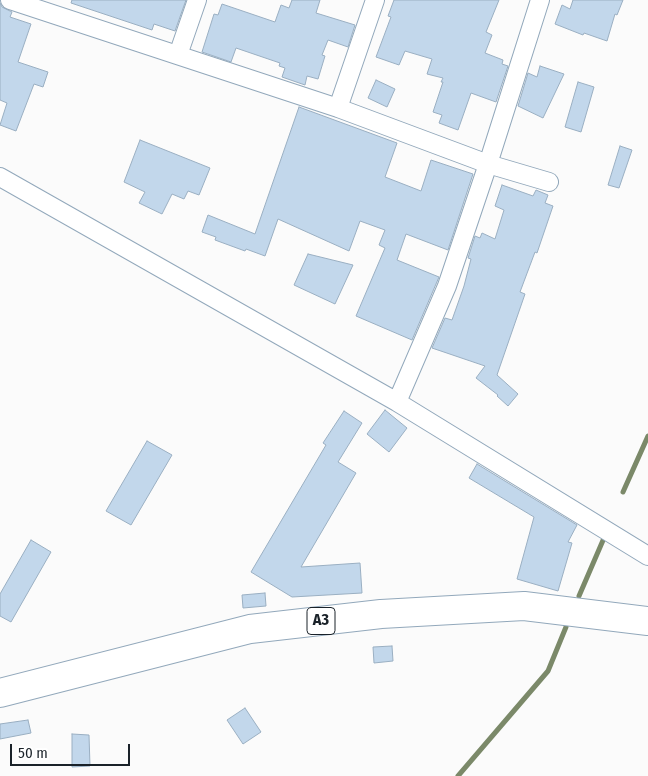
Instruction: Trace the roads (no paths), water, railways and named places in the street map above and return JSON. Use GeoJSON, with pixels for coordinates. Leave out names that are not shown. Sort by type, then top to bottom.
{"type":"FeatureCollection","features":[{"type":"Feature","properties":{"kind":"highway","name":"A3"},"geometry":{"type":"LineString","coordinates":[[0,693],[250,629],[381,614],[524,606],[648,621]]}},
{"type":"Feature","properties":{"kind":"street"},"geometry":{"type":"LineString","coordinates":[[10,0],[33,3],[178,55],[338,108],[488,164],[550,182]]}},
{"type":"Feature","properties":{"kind":"street"},"geometry":{"type":"LineString","coordinates":[[178,55],[197,0]]}},
{"type":"Feature","properties":{"kind":"street"},"geometry":{"type":"LineString","coordinates":[[338,108],[374,0]]}},
{"type":"Feature","properties":{"kind":"street"},"geometry":{"type":"LineString","coordinates":[[397,402],[446,286],[488,164],[540,0]]}},
{"type":"Feature","properties":{"kind":"street"},"geometry":{"type":"LineString","coordinates":[[0,178],[397,402],[648,556]]}},
{"type":"Feature","properties":{"kind":"waterway"},"geometry":{"type":"LineString","coordinates":[[623,492],[648,436]]}},
{"type":"Feature","properties":{"kind":"waterway"},"geometry":{"type":"LineString","coordinates":[[579,596],[604,538]]}},
{"type":"Feature","properties":{"kind":"waterway"},"geometry":{"type":"LineString","coordinates":[[458,776],[548,671],[566,627]]}}]}
